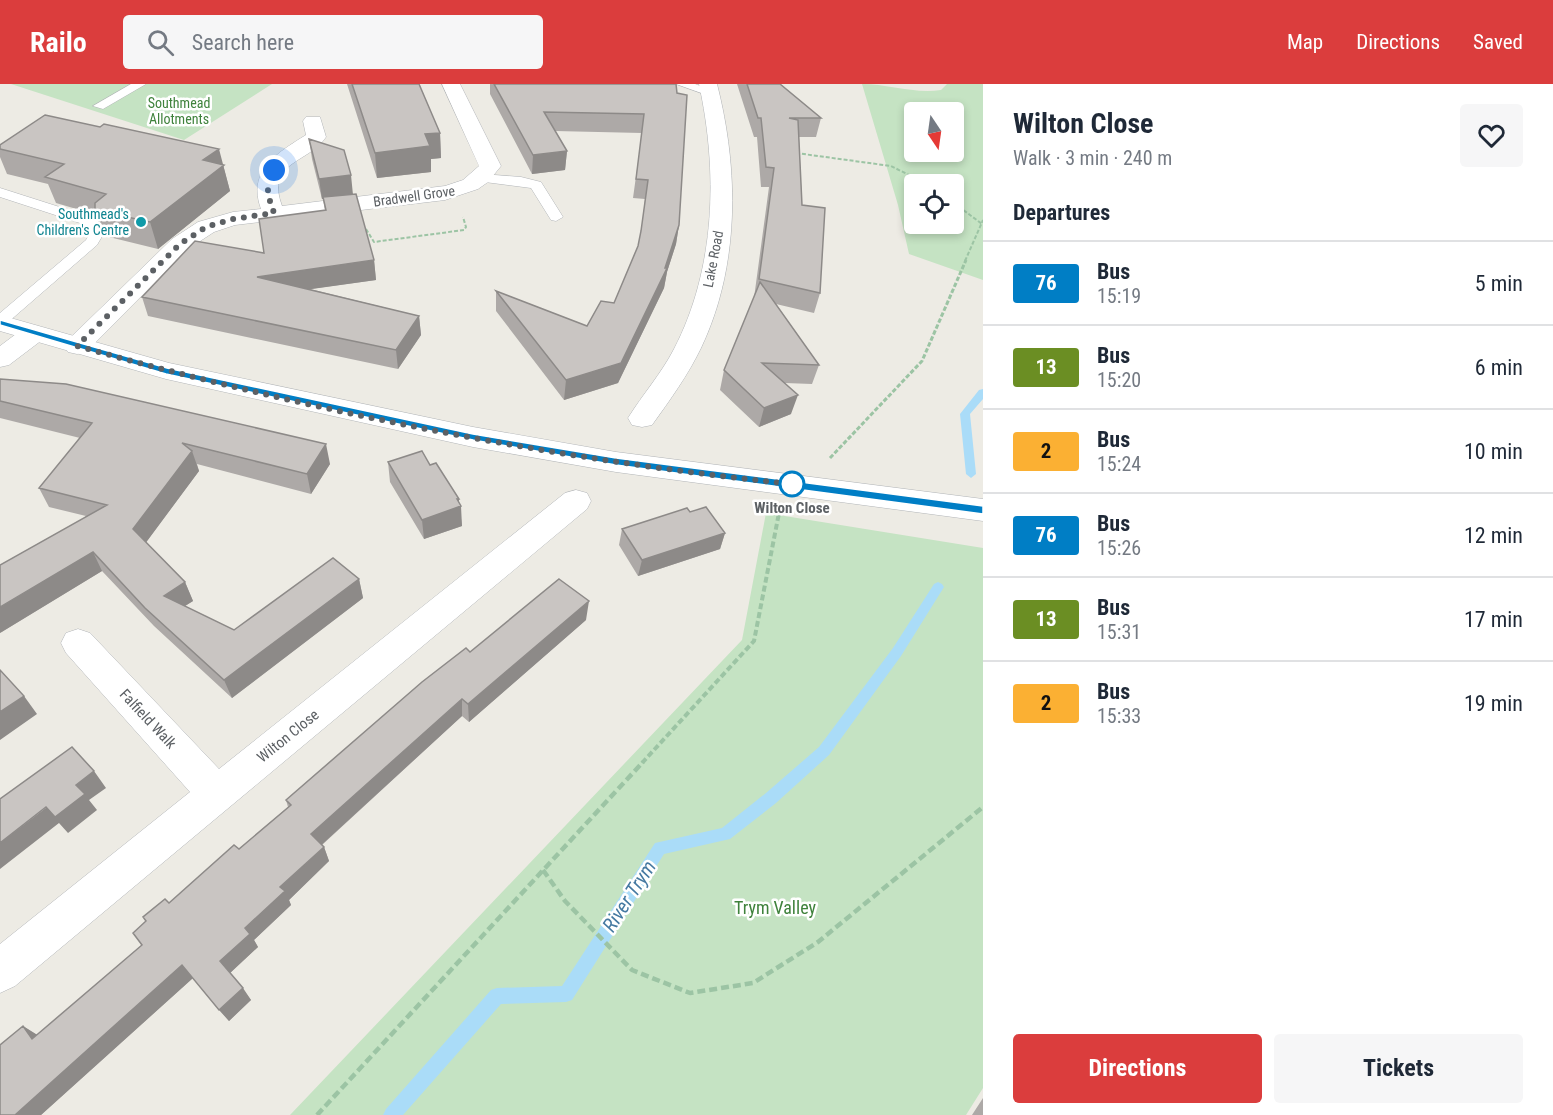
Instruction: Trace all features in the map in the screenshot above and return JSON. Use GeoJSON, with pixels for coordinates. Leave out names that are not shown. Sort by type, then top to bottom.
{"type":"FeatureCollection","features":[{"type":"Feature","properties":{"kind":"street"},"geometry":{"type":"LineString","coordinates":[[451,84],[490,166],[482,178]]}},
{"type":"Feature","properties":{"kind":"street","name":"Lake Road"},"geometry":{"type":"LineString","coordinates":[[642,418],[672,377],[698,325],[716,264],[722,207],[721,146],[709,88]]}},
{"type":"Feature","properties":{"kind":"street"},"geometry":{"type":"LineString","coordinates":[[274,213],[267,194],[268,180],[291,155],[316,137],[313,121]]}},
{"type":"Feature","properties":{"kind":"street","name":"Bradwell Grove"},"geometry":{"type":"LineString","coordinates":[[77,346],[180,244],[206,227],[233,219],[274,213],[445,193],[470,187],[482,178]]}},
{"type":"Feature","properties":{"kind":"street"},"geometry":{"type":"LineString","coordinates":[[0,322],[33,334],[166,371],[461,435],[616,462],[983,510]]}},
{"type":"Feature","properties":{"kind":"street"},"geometry":{"type":"LineString","coordinates":[[0,359],[33,334]]}},
{"type":"Feature","properties":{"kind":"street","name":"Wilton Close"},"geometry":{"type":"LineString","coordinates":[[0,971],[576,501]]}},
{"type":"Feature","properties":{"kind":"street","name":"Falfield Walk"},"geometry":{"type":"LineString","coordinates":[[78,643],[217,794]]}},
{"type":"Feature","properties":{"kind":"lane"},"geometry":{"type":"LineString","coordinates":[[99,107],[140,84]]}},
{"type":"Feature","properties":{"kind":"lane"},"geometry":{"type":"LineString","coordinates":[[682,84],[709,88]]}},
{"type":"Feature","properties":{"kind":"lane"},"geometry":{"type":"LineString","coordinates":[[482,178],[521,181],[536,185],[556,217]]}},
{"type":"Feature","properties":{"kind":"lane"},"geometry":{"type":"LineString","coordinates":[[0,192],[92,222],[97,232],[92,242],[0,322]]}},
{"type":"Feature","properties":{"kind":"path"},"geometry":{"type":"LineString","coordinates":[[786,152],[891,166],[907,174]]}},
{"type":"Feature","properties":{"kind":"path"},"geometry":{"type":"LineString","coordinates":[[317,1115],[754,641],[778,515],[799,485],[828,460],[922,362],[982,222],[964,210]]}},
{"type":"Feature","properties":{"kind":"path"},"geometry":{"type":"LineString","coordinates":[[543,870],[565,901],[632,970],[690,993],[753,983],[818,942],[983,807]]}},
{"type":"Feature","properties":{"kind":"green space","name":"Southmead Allotments"},"geometry":{"type":"Polygon","coordinates":[[[11,84],[272,84],[184,140],[11,84]]]}},
{"type":"Feature","properties":{"kind":"green space"},"geometry":{"type":"Polygon","coordinates":[[[862,84],[931,91],[941,90],[947,84],[983,84],[983,280],[909,254],[905,234],[964,234],[964,174],[904,174],[904,232],[862,84]]]}},
{"type":"Feature","properties":{"kind":"green space","name":"Trym Valley"},"geometry":{"type":"Polygon","coordinates":[[[766,513],[983,548],[983,1088],[966,1115],[290,1115],[742,640],[766,513]]]}},
{"type":"Feature","properties":{"kind":"building"},"geometry":{"type":"Polygon","coordinates":[[[352,84],[419,84],[440,133],[425,134],[430,146],[375,153],[352,84]]]}},
{"type":"Feature","properties":{"kind":"building"},"geometry":{"type":"Polygon","coordinates":[[[494,84],[676,84],[677,93],[687,95],[679,225],[665,268],[667,268],[621,363],[566,380],[496,291],[587,326],[601,301],[614,303],[638,246],[641,231],[648,180],[636,179],[644,114],[544,112],[567,151],[533,155],[494,84]]]}},
{"type":"Feature","properties":{"kind":"building"},"geometry":{"type":"Polygon","coordinates":[[[747,84],[780,84],[821,118],[789,118],[798,120],[802,205],[825,208],[820,293],[759,279],[774,168],[766,167],[761,118],[758,118],[747,84]]]}},
{"type":"Feature","properties":{"kind":"building"},"geometry":{"type":"Polygon","coordinates":[[[45,115],[100,127],[104,124],[219,149],[203,160],[224,165],[150,222],[95,210],[95,203],[106,194],[45,177],[64,164],[0,149],[0,145],[45,115]]]}},
{"type":"Feature","properties":{"kind":"building"},"geometry":{"type":"Polygon","coordinates":[[[309,139],[344,150],[351,175],[319,179],[309,139]]]}},
{"type":"Feature","properties":{"kind":"building"},"geometry":{"type":"Polygon","coordinates":[[[356,194],[374,260],[257,277],[419,316],[396,350],[142,297],[195,241],[264,253],[259,219],[326,210],[323,197],[356,194]]]}},
{"type":"Feature","properties":{"kind":"building"},"geometry":{"type":"Polygon","coordinates":[[[760,282],[819,365],[762,363],[798,395],[764,408],[724,370],[760,282]]]}},
{"type":"Feature","properties":{"kind":"building"},"geometry":{"type":"Polygon","coordinates":[[[0,379],[66,384],[326,444],[307,474],[182,443],[192,451],[133,529],[185,582],[164,596],[234,630],[333,558],[359,579],[224,680],[145,608],[93,552],[0,607],[0,565],[107,505],[39,488],[92,423],[0,401],[0,379]]]}},
{"type":"Feature","properties":{"kind":"building"},"geometry":{"type":"Polygon","coordinates":[[[422,451],[430,465],[436,463],[461,506],[422,520],[388,462],[422,451]]]}},
{"type":"Feature","properties":{"kind":"building"},"geometry":{"type":"Polygon","coordinates":[[[706,507],[725,533],[642,560],[622,529],[687,508],[690,512],[706,507]]]}},
{"type":"Feature","properties":{"kind":"building"},"geometry":{"type":"Polygon","coordinates":[[[559,579],[589,601],[468,704],[462,699],[311,834],[324,847],[280,887],[285,891],[245,928],[250,934],[220,961],[243,988],[219,1010],[182,965],[15,1115],[0,1115],[0,1045],[23,1026],[32,1039],[142,945],[133,933],[146,921],[143,917],[165,899],[169,903],[234,845],[239,849],[291,805],[286,800],[422,682],[466,648],[470,652],[559,579]]]}},
{"type":"Feature","properties":{"kind":"building"},"geometry":{"type":"Polygon","coordinates":[[[0,670],[24,696],[0,712],[0,670]]]}},
{"type":"Feature","properties":{"kind":"building"},"geometry":{"type":"Polygon","coordinates":[[[72,747],[94,771],[76,785],[85,794],[55,817],[46,807],[0,843],[0,799],[72,747]]]}},
{"type":"Feature","properties":{"kind":"waterway","name":"River Trym"},"geometry":{"type":"LineString","coordinates":[[971,474],[965,414],[983,392]]}},
{"type":"Feature","properties":{"kind":"waterway","name":"River Trym"},"geometry":{"type":"LineString","coordinates":[[392,1115],[497,996],[566,994],[660,848],[725,834],[771,798],[824,751],[897,652],[938,587]]}},
{"type":"Feature","properties":{"kind":"bus line","name":"76"},"geometry":{"type":"LineString","coordinates":[[0,323],[166,371],[473,437],[616,462],[983,510]]}},
{"type":"Feature","properties":{"kind":"place","name":"Southmead's Children's Centre"},"geometry":{"type":"Point","coordinates":[141,222]}},
{"type":"Feature","properties":{"kind":"place","name":"Wilton Close"},"geometry":{"type":"Point","coordinates":[792,484]}},
{"type":"Feature","properties":{"kind":"route"},"geometry":{"type":"LineString","coordinates":[[274,170],[268,180],[267,194],[274,213],[233,219],[206,227],[180,244],[77,346],[166,371],[473,437],[616,462],[792,484]]}}]}
